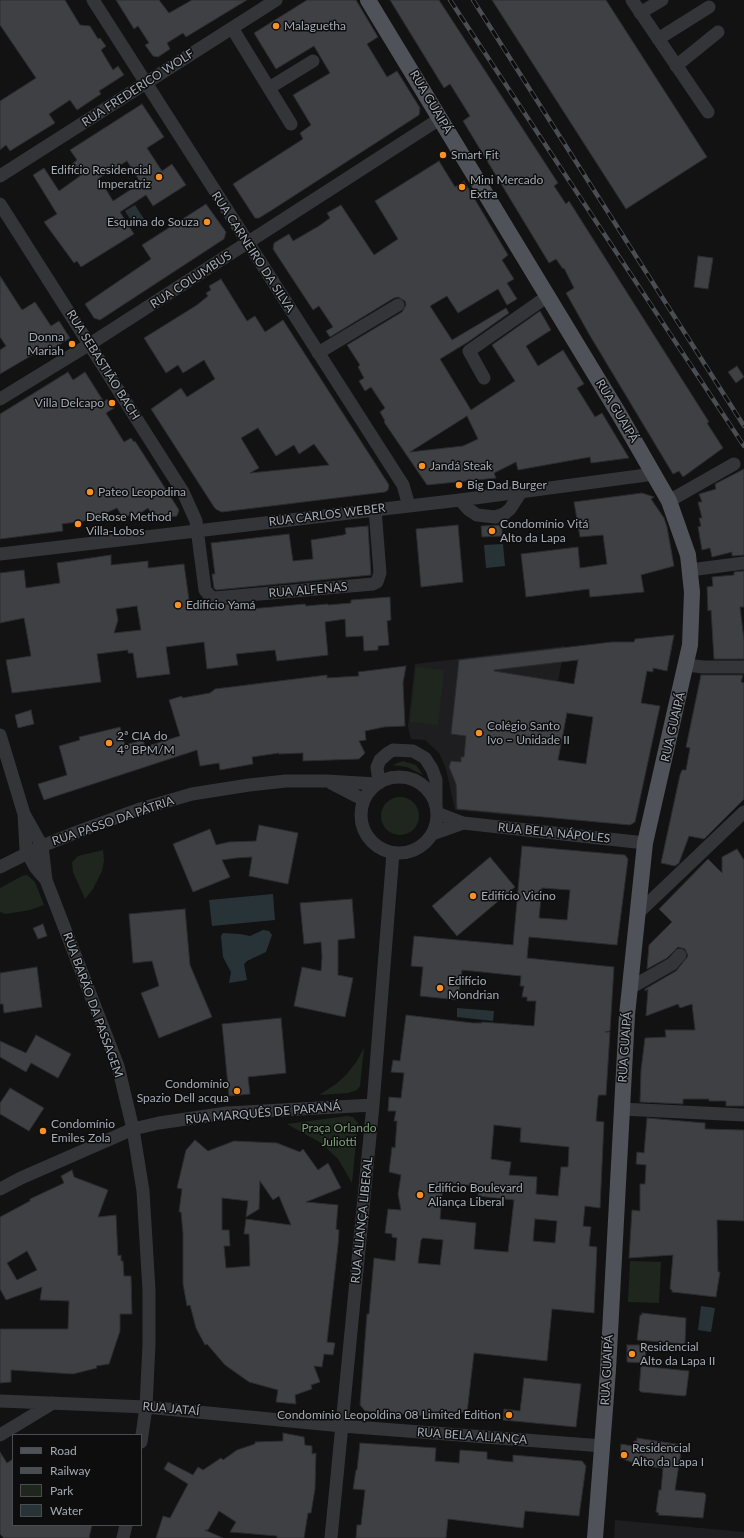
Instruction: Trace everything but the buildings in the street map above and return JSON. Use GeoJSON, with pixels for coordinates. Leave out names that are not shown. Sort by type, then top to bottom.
{"type":"FeatureCollection","features":[{"type":"Feature","properties":{"kind":"main road","name":"RUA GUAIPÁ"},"geometry":{"type":"LineString","coordinates":[[368,0],[441,118],[654,474],[669,501],[688,554],[692,627],[687,665],[645,843],[623,1058],[603,1446],[595,1538]]}},
{"type":"Feature","properties":{"kind":"street","name":"RUA CARNEIRO DA SILVA"},"geometry":{"type":"LineString","coordinates":[[93,0],[403,485],[409,506]]}},
{"type":"Feature","properties":{"kind":"street","name":"RUA FREDERICO WOLF"},"geometry":{"type":"LineString","coordinates":[[0,176],[276,0]]}},
{"type":"Feature","properties":{"kind":"street"},"geometry":{"type":"LineString","coordinates":[[632,0],[708,112]]}},
{"type":"Feature","properties":{"kind":"street"},"geometry":{"type":"LineString","coordinates":[[640,13],[662,0]]}},
{"type":"Feature","properties":{"kind":"street"},"geometry":{"type":"LineString","coordinates":[[658,39],[709,7]]}},
{"type":"Feature","properties":{"kind":"street"},"geometry":{"type":"LineString","coordinates":[[232,28],[291,124]]}},
{"type":"Feature","properties":{"kind":"street"},"geometry":{"type":"LineString","coordinates":[[676,66],[718,32]]}},
{"type":"Feature","properties":{"kind":"street"},"geometry":{"type":"LineString","coordinates":[[269,88],[314,61]]}},
{"type":"Feature","properties":{"kind":"street","name":"RUA COLUMBUS"},"geometry":{"type":"LineString","coordinates":[[0,399],[248,244],[441,118]]}},
{"type":"Feature","properties":{"kind":"street","name":"RUA SEBASTIÃO BACH"},"geometry":{"type":"LineString","coordinates":[[0,204],[183,492],[193,512],[198,530]]}},
{"type":"Feature","properties":{"kind":"street"},"geometry":{"type":"LineString","coordinates":[[484,378],[469,351],[548,296]]}},
{"type":"Feature","properties":{"kind":"street"},"geometry":{"type":"LineString","coordinates":[[318,353],[398,305]]}},
{"type":"Feature","properties":{"kind":"street"},"geometry":{"type":"LineString","coordinates":[[669,501],[734,464]]}},
{"type":"Feature","properties":{"kind":"street","name":"RUA CARLOS WEBER"},"geometry":{"type":"LineString","coordinates":[[0,554],[460,500],[654,474]]}},
{"type":"Feature","properties":{"kind":"street"},"geometry":{"type":"LineString","coordinates":[[460,500],[468,509],[477,515],[495,517],[504,514],[510,509],[521,492]]}},
{"type":"Feature","properties":{"kind":"street","name":"RUA ALFENAS"},"geometry":{"type":"LineString","coordinates":[[198,530],[205,590],[214,598],[373,584],[377,582],[380,573],[375,509]]}},
{"type":"Feature","properties":{"kind":"street"},"geometry":{"type":"LineString","coordinates":[[690,570],[744,563]]}},
{"type":"Feature","properties":{"kind":"street"},"geometry":{"type":"LineString","coordinates":[[687,665],[703,667],[744,667]]}},
{"type":"Feature","properties":{"kind":"street","name":"RUA BARÃO DA PASSAGEM"},"geometry":{"type":"LineString","coordinates":[[0,735],[24,814],[28,853],[35,867],[46,880]]}},
{"type":"Feature","properties":{"kind":"street"},"geometry":{"type":"LineString","coordinates":[[378,783],[377,767],[380,760],[394,750],[405,749],[420,754],[432,769],[436,780],[436,810],[436,824],[432,834],[425,843],[415,850],[405,853],[393,853],[382,850],[373,843],[366,834],[362,823],[361,811],[364,800],[378,783],[399,777],[418,782],[426,789],[432,798],[436,810],[463,823]]}},
{"type":"Feature","properties":{"kind":"street","name":"RUA PASSO DA PÁTRIA"},"geometry":{"type":"LineString","coordinates":[[0,867],[42,846],[137,810],[192,794],[248,785],[326,781],[378,783]]}},
{"type":"Feature","properties":{"kind":"street","name":"RUA PASSO DA PÁTRIA"},"geometry":{"type":"LineString","coordinates":[[326,781],[364,800]]}},
{"type":"Feature","properties":{"kind":"street"},"geometry":{"type":"LineString","coordinates":[[638,914],[744,812]]}},
{"type":"Feature","properties":{"kind":"street","name":"RUA BARÃO DA PASSAGEM"},"geometry":{"type":"LineString","coordinates":[[24,814],[42,846],[46,880],[118,1066],[133,1129],[143,1191],[148,1260],[150,1344],[146,1407],[142,1435]]}},
{"type":"Feature","properties":{"kind":"street"},"geometry":{"type":"LineString","coordinates":[[432,834],[463,823]]}},
{"type":"Feature","properties":{"kind":"street","name":"RUA BELA NÁPOLES"},"geometry":{"type":"LineString","coordinates":[[463,823],[645,843]]}},
{"type":"Feature","properties":{"kind":"street","name":"RUA ALIANÇA LIBERAL"},"geometry":{"type":"LineString","coordinates":[[331,1538],[373,1105],[393,853]]}},
{"type":"Feature","properties":{"kind":"street"},"geometry":{"type":"LineString","coordinates":[[630,988],[672,964],[680,955]]}},
{"type":"Feature","properties":{"kind":"street","name":"RUA MARQUÊS DE PARANÁ"},"geometry":{"type":"LineString","coordinates":[[0,1189],[21,1178],[133,1129],[168,1121],[227,1113],[373,1105]]}},
{"type":"Feature","properties":{"kind":"street"},"geometry":{"type":"LineString","coordinates":[[621,1109],[744,1115]]}},
{"type":"Feature","properties":{"kind":"street","name":"RUA JATAÍ"},"geometry":{"type":"LineString","coordinates":[[0,1401],[146,1407],[342,1426]]}},
{"type":"Feature","properties":{"kind":"street"},"geometry":{"type":"LineString","coordinates":[[0,1435],[53,1403]]}},
{"type":"Feature","properties":{"kind":"street","name":"RUA BELA ALIANÇA"},"geometry":{"type":"LineString","coordinates":[[342,1426],[603,1446]]}},
{"type":"Feature","properties":{"kind":"street"},"geometry":{"type":"LineString","coordinates":[[124,1538],[126,1526]]}},
{"type":"Feature","properties":{"kind":"shaded area","name":"Colégio Santo Ivo – Unidade II"},"geometry":{"type":"Polygon","coordinates":[[[565,646],[531,817],[455,810],[446,769],[439,753],[425,740],[411,739],[408,727],[415,664],[565,646]]]}},
{"type":"Feature","properties":{"kind":"shaded area"},"geometry":{"type":"Polygon","coordinates":[[[615,1520],[744,1532],[744,1538],[614,1538],[615,1520]]]}},
{"type":"Feature","properties":{"kind":"green space"},"geometry":{"type":"Polygon","coordinates":[[[416,667],[444,670],[438,725],[410,722],[416,667]]]}},
{"type":"Feature","properties":{"kind":"green space"},"geometry":{"type":"Polygon","coordinates":[[[403,761],[416,765],[423,775],[407,767],[392,765],[403,761]]]}},
{"type":"Feature","properties":{"kind":"green space"},"geometry":{"type":"Polygon","coordinates":[[[396,797],[404,797],[414,802],[418,809],[418,823],[414,830],[404,835],[396,835],[386,830],[384,827],[381,820],[381,812],[386,802],[389,800],[396,797]]]}},
{"type":"Feature","properties":{"kind":"green space"},"geometry":{"type":"Polygon","coordinates":[[[103,850],[104,861],[102,871],[93,889],[85,899],[73,872],[72,862],[78,856],[103,850]]]}},
{"type":"Feature","properties":{"kind":"green space"},"geometry":{"type":"Polygon","coordinates":[[[27,875],[35,882],[44,905],[30,910],[6,914],[0,912],[0,888],[22,876],[27,875]]]}},
{"type":"Feature","properties":{"kind":"green space","name":"Praça Orlando Juliotti"},"geometry":{"type":"Polygon","coordinates":[[[364,1048],[360,1086],[357,1090],[348,1093],[319,1095],[336,1084],[346,1075],[357,1061],[364,1048]]]}},
{"type":"Feature","properties":{"kind":"green space","name":"Praça Orlando Juliotti"},"geometry":{"type":"Polygon","coordinates":[[[347,1116],[353,1117],[358,1123],[352,1183],[338,1159],[321,1143],[287,1124],[347,1116]]]}},
{"type":"Feature","properties":{"kind":"green space"},"geometry":{"type":"Polygon","coordinates":[[[630,1261],[661,1262],[659,1303],[628,1302],[630,1261]]]}},
{"type":"Feature","properties":{"kind":"water"},"geometry":{"type":"Polygon","coordinates":[[[135,205],[144,219],[134,225],[125,211],[135,205]]]}},
{"type":"Feature","properties":{"kind":"water"},"geometry":{"type":"Polygon","coordinates":[[[503,544],[505,566],[486,568],[484,545],[503,544]]]}},
{"type":"Feature","properties":{"kind":"water"},"geometry":{"type":"Polygon","coordinates":[[[273,894],[275,920],[212,926],[209,900],[273,894]]]}},
{"type":"Feature","properties":{"kind":"water"},"geometry":{"type":"Polygon","coordinates":[[[263,930],[269,931],[272,935],[266,952],[244,964],[247,980],[229,983],[231,972],[223,957],[221,936],[223,933],[250,936],[263,930]]]}},
{"type":"Feature","properties":{"kind":"water"},"geometry":{"type":"Polygon","coordinates":[[[457,1008],[494,1011],[493,1021],[457,1017],[457,1008]]]}},
{"type":"Feature","properties":{"kind":"water"},"geometry":{"type":"Polygon","coordinates":[[[701,1306],[715,1308],[711,1332],[698,1330],[701,1306]]]}},
{"type":"Feature","properties":{"kind":"railway"},"geometry":{"type":"LineString","coordinates":[[450,0],[744,446]]}},
{"type":"Feature","properties":{"kind":"railway"},"geometry":{"type":"LineString","coordinates":[[473,0],[744,426]]}},
{"type":"Feature","properties":{"kind":"place","name":"Malaguetha"},"geometry":{"type":"Point","coordinates":[276,26]}},
{"type":"Feature","properties":{"kind":"place","name":"Smart Fit"},"geometry":{"type":"Point","coordinates":[443,155]}},
{"type":"Feature","properties":{"kind":"place","name":"Edifício Residencial Imperatriz"},"geometry":{"type":"Point","coordinates":[159,177]}},
{"type":"Feature","properties":{"kind":"place","name":"Mini Mercado Extra"},"geometry":{"type":"Point","coordinates":[462,187]}},
{"type":"Feature","properties":{"kind":"place","name":"Esquina do Souza"},"geometry":{"type":"Point","coordinates":[207,222]}},
{"type":"Feature","properties":{"kind":"place","name":"Donna Mariah"},"geometry":{"type":"Point","coordinates":[72,344]}},
{"type":"Feature","properties":{"kind":"place","name":"Villa Delcapo"},"geometry":{"type":"Point","coordinates":[112,403]}},
{"type":"Feature","properties":{"kind":"place","name":"Jandá Steak"},"geometry":{"type":"Point","coordinates":[422,466]}},
{"type":"Feature","properties":{"kind":"place","name":"Big Dad Burger"},"geometry":{"type":"Point","coordinates":[459,485]}},
{"type":"Feature","properties":{"kind":"place","name":"Pateo Leopodina"},"geometry":{"type":"Point","coordinates":[90,492]}},
{"type":"Feature","properties":{"kind":"place","name":"DeRose Method Villa-Lobos"},"geometry":{"type":"Point","coordinates":[78,524]}},
{"type":"Feature","properties":{"kind":"place","name":"Condomínio Vitá Alto da Lapa"},"geometry":{"type":"Point","coordinates":[492,531]}},
{"type":"Feature","properties":{"kind":"place","name":"Edifício Yamá"},"geometry":{"type":"Point","coordinates":[178,605]}},
{"type":"Feature","properties":{"kind":"place","name":"Colégio Santo Ivo – Unidade II"},"geometry":{"type":"Point","coordinates":[479,733]}},
{"type":"Feature","properties":{"kind":"place","name":"2ª CIA do 4º BPM/M"},"geometry":{"type":"Point","coordinates":[109,743]}},
{"type":"Feature","properties":{"kind":"place","name":"Edifício Vicino"},"geometry":{"type":"Point","coordinates":[473,896]}},
{"type":"Feature","properties":{"kind":"place","name":"Edifício Mondrian"},"geometry":{"type":"Point","coordinates":[440,988]}},
{"type":"Feature","properties":{"kind":"place","name":"Condomínio Spazio Dell acqua"},"geometry":{"type":"Point","coordinates":[237,1091]}},
{"type":"Feature","properties":{"kind":"place","name":"Condomínio Emiles Zola"},"geometry":{"type":"Point","coordinates":[43,1131]}},
{"type":"Feature","properties":{"kind":"place","name":"Edifício Boulevard Aliança Liberal"},"geometry":{"type":"Point","coordinates":[420,1195]}},
{"type":"Feature","properties":{"kind":"place","name":"Residencial Alto da Lapa II"},"geometry":{"type":"Point","coordinates":[632,1354]}},
{"type":"Feature","properties":{"kind":"place","name":"Condomínio Leopoldina 08 Limited Edition"},"geometry":{"type":"Point","coordinates":[509,1415]}},
{"type":"Feature","properties":{"kind":"place","name":"Residencial Alto da Lapa I"},"geometry":{"type":"Point","coordinates":[624,1455]}}]}
